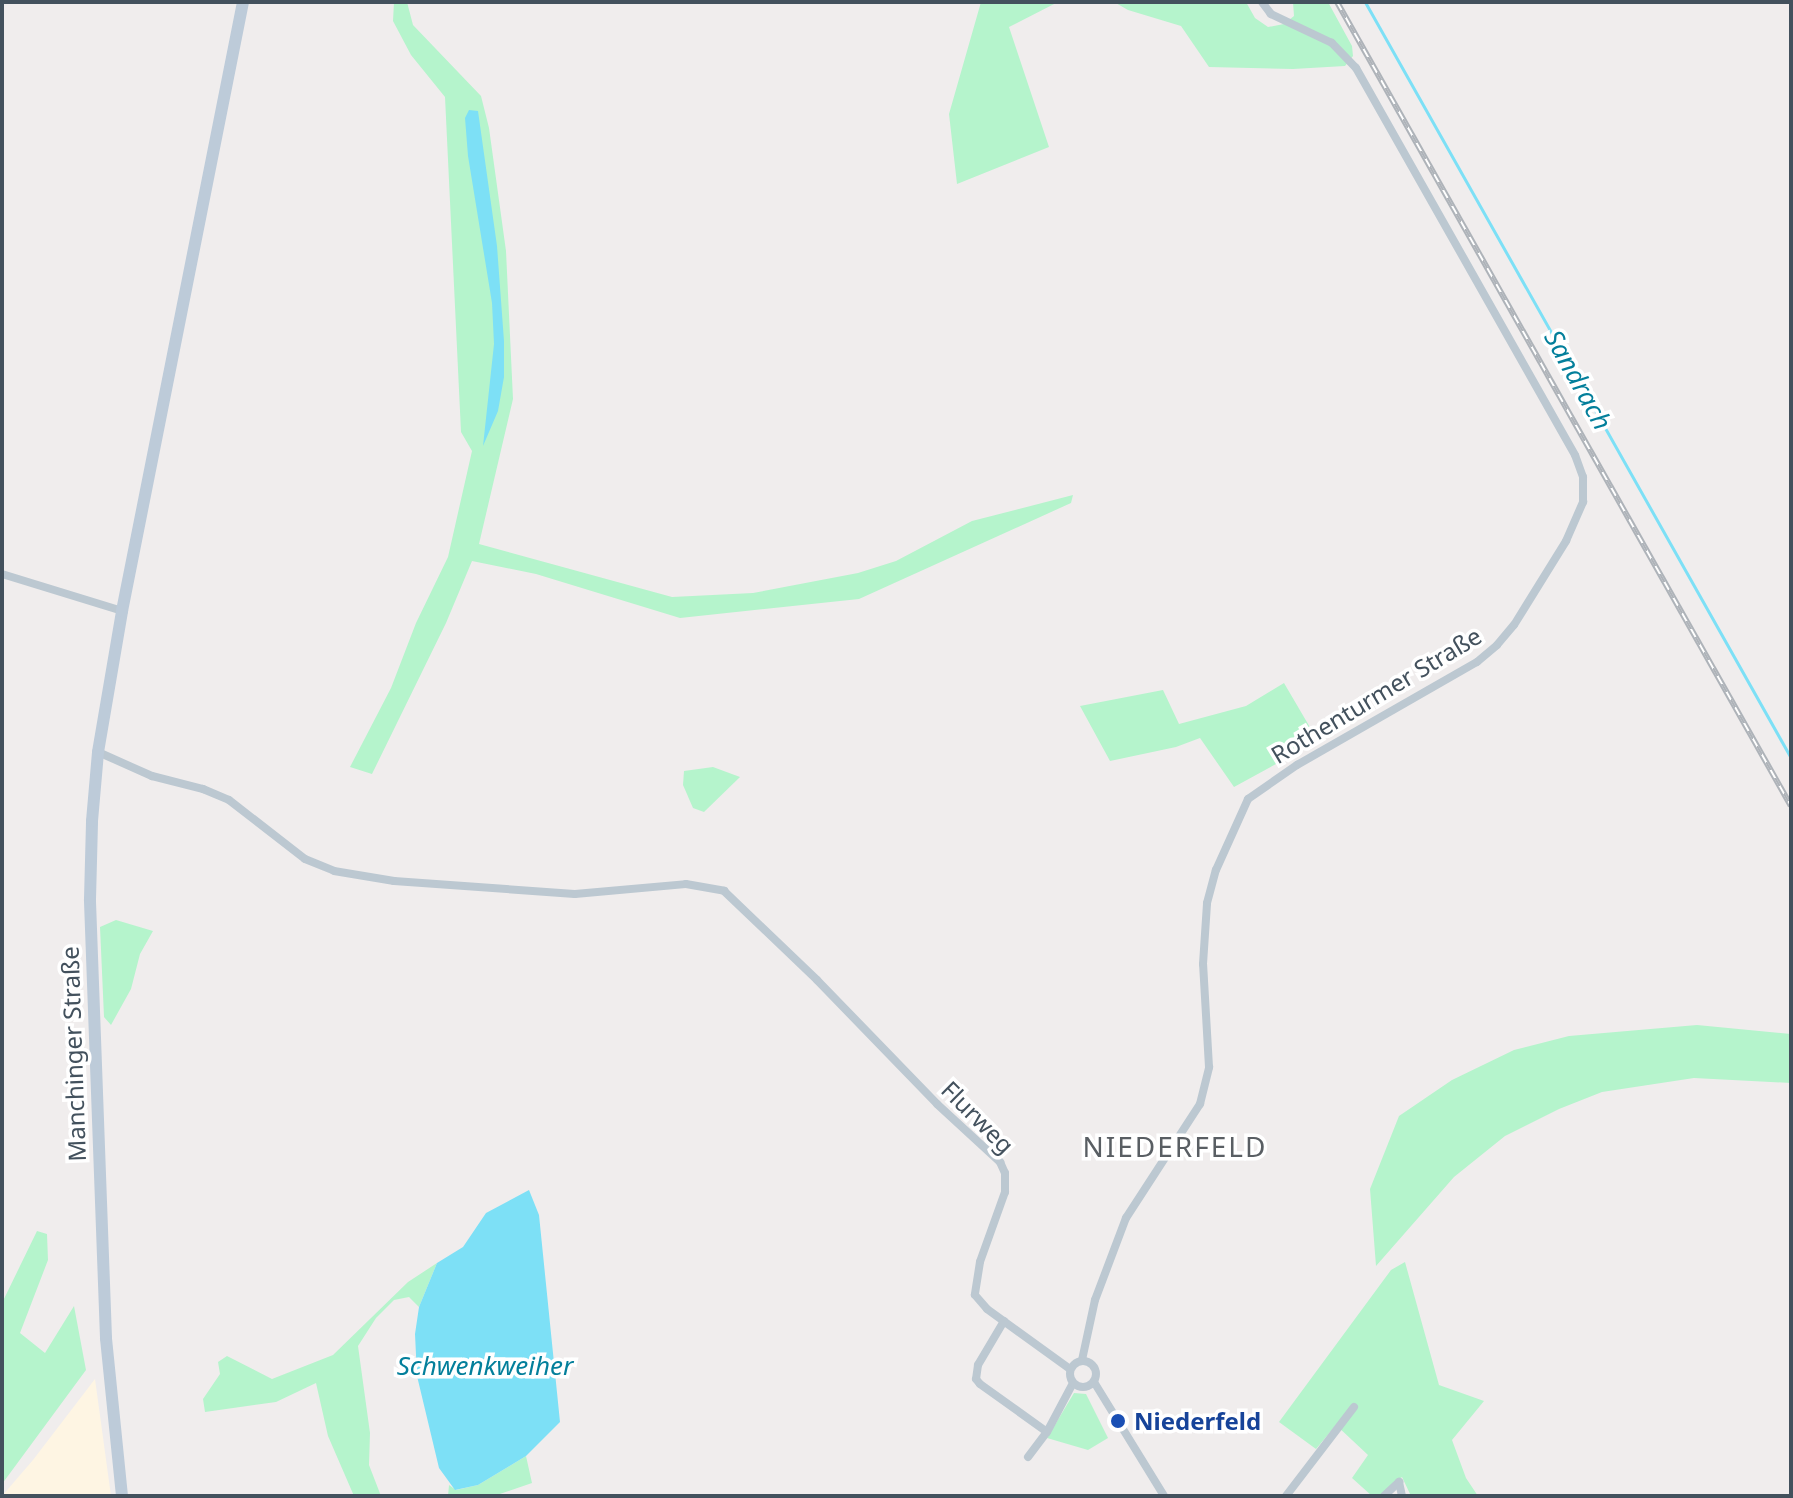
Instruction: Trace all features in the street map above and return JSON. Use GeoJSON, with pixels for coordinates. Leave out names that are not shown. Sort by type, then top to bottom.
{"type":"FeatureCollection","features":[{"type":"Feature","properties":{"kind":"main road","name":"Manchinger Straße"},"geometry":{"type":"LineString","coordinates":[[122,1496],[106,1338],[90,899],[98,752],[122,611],[243,2]]}},
{"type":"Feature","properties":{"kind":"street","name":"Rothenturmer Straße"},"geometry":{"type":"LineString","coordinates":[[1082,1360],[1092,1309],[1126,1218],[1190,1125],[1203,1095],[1209,1067],[1203,964],[1207,903],[1216,870],[1248,799],[1297,765],[1477,662],[1497,645],[1514,625],[1566,541],[1583,502],[1583,477],[1575,455],[1356,68],[1332,43],[1271,14],[1262,2]]}},
{"type":"Feature","properties":{"kind":"street"},"geometry":{"type":"LineString","coordinates":[[2,574],[122,611]]}},
{"type":"Feature","properties":{"kind":"street","name":"Flurweg"},"geometry":{"type":"LineString","coordinates":[[98,752],[152,776],[203,789],[229,800],[305,859],[334,871],[394,881],[562,893],[625,892],[686,884],[724,891],[817,980],[937,1104],[1000,1162],[1005,1192],[974,1286],[980,1303],[1070,1369]]}},
{"type":"Feature","properties":{"kind":"street"},"geometry":{"type":"LineString","coordinates":[[1004,1321],[978,1365],[976,1379],[1047,1432]]}},
{"type":"Feature","properties":{"kind":"street"},"geometry":{"type":"LineString","coordinates":[[1028,1457],[1047,1432],[1073,1383],[1070,1369],[1082,1360],[1095,1367],[1094,1382],[1164,1496]]}},
{"type":"Feature","properties":{"kind":"street"},"geometry":{"type":"LineString","coordinates":[[1073,1383],[1082,1388],[1094,1382]]}},
{"type":"Feature","properties":{"kind":"street"},"geometry":{"type":"LineString","coordinates":[[1286,1496],[1354,1407]]}},
{"type":"Feature","properties":{"kind":"street"},"geometry":{"type":"LineString","coordinates":[[1384,1496],[1399,1482],[1402,1496]]}},
{"type":"Feature","properties":{"kind":"shaded area"},"geometry":{"type":"Polygon","coordinates":[[[95,1379],[111,1496],[2,1496],[33,1460],[95,1379]]]}},
{"type":"Feature","properties":{"kind":"green space"},"geometry":{"type":"Polygon","coordinates":[[[394,2],[407,2],[413,25],[481,96],[489,128],[506,251],[513,399],[479,544],[672,597],[753,593],[858,573],[896,561],[972,521],[1073,495],[1071,503],[859,599],[680,618],[536,574],[472,561],[446,623],[372,774],[350,767],[391,688],[416,623],[448,557],[472,451],[461,432],[445,97],[411,55],[393,21],[394,2]]]}},
{"type":"Feature","properties":{"kind":"green space"},"geometry":{"type":"Polygon","coordinates":[[[981,2],[1058,2],[1009,27],[1049,147],[957,184],[949,114],[981,2]]]}},
{"type":"Feature","properties":{"kind":"green space"},"geometry":{"type":"Polygon","coordinates":[[[1114,2],[1246,2],[1255,18],[1268,27],[1284,24],[1294,16],[1293,2],[1328,2],[1352,46],[1353,56],[1345,66],[1293,69],[1209,67],[1181,26],[1128,10],[1114,2]]]}},
{"type":"Feature","properties":{"kind":"green space"},"geometry":{"type":"Polygon","coordinates":[[[1284,683],[1318,741],[1234,787],[1200,738],[1176,747],[1110,761],[1080,706],[1163,690],[1179,724],[1246,706],[1284,683]]]}},
{"type":"Feature","properties":{"kind":"green space"},"geometry":{"type":"Polygon","coordinates":[[[713,767],[740,777],[704,812],[693,808],[683,785],[684,771],[713,767]]]}},
{"type":"Feature","properties":{"kind":"green space"},"geometry":{"type":"Polygon","coordinates":[[[116,920],[153,931],[140,954],[131,989],[111,1025],[104,1017],[100,927],[116,920]]]}},
{"type":"Feature","properties":{"kind":"green space"},"geometry":{"type":"Polygon","coordinates":[[[1697,1025],[1791,1034],[1791,1083],[1694,1078],[1602,1092],[1559,1109],[1505,1136],[1454,1177],[1376,1266],[1370,1189],[1399,1116],[1452,1080],[1514,1050],[1569,1036],[1697,1025]]]}},
{"type":"Feature","properties":{"kind":"green space"},"geometry":{"type":"Polygon","coordinates":[[[37,1231],[47,1234],[48,1260],[20,1333],[45,1353],[74,1306],[86,1370],[2,1484],[2,1303],[37,1231]]]}},
{"type":"Feature","properties":{"kind":"green space"},"geometry":{"type":"Polygon","coordinates":[[[1405,1262],[1439,1385],[1484,1401],[1452,1440],[1466,1478],[1478,1496],[1411,1496],[1402,1477],[1380,1496],[1372,1496],[1352,1478],[1368,1455],[1336,1425],[1316,1449],[1279,1422],[1391,1270],[1405,1262]]]}},
{"type":"Feature","properties":{"kind":"green space"},"geometry":{"type":"Polygon","coordinates":[[[437,1263],[419,1307],[409,1297],[394,1300],[376,1318],[358,1346],[370,1433],[369,1465],[381,1496],[354,1496],[328,1436],[316,1383],[276,1402],[205,1412],[203,1399],[220,1374],[218,1362],[227,1356],[272,1379],[333,1355],[408,1282],[437,1263]]]}},
{"type":"Feature","properties":{"kind":"green space"},"geometry":{"type":"Polygon","coordinates":[[[1074,1393],[1086,1394],[1108,1438],[1088,1450],[1047,1438],[1074,1393]]]}},
{"type":"Feature","properties":{"kind":"green space"},"geometry":{"type":"Polygon","coordinates":[[[526,1456],[532,1483],[494,1496],[448,1496],[449,1485],[456,1490],[478,1485],[526,1456]]]}},
{"type":"Feature","properties":{"kind":"water"},"geometry":{"type":"Polygon","coordinates":[[[469,110],[478,111],[497,246],[504,341],[504,377],[498,411],[483,446],[494,344],[492,303],[468,156],[465,118],[469,110]]]}},
{"type":"Feature","properties":{"kind":"water","name":"Schwenkweiher"},"geometry":{"type":"Polygon","coordinates":[[[529,1190],[539,1215],[560,1422],[526,1456],[478,1485],[455,1490],[439,1468],[417,1376],[415,1334],[419,1307],[437,1263],[463,1247],[486,1213],[529,1190]]]}},
{"type":"Feature","properties":{"kind":"waterway","name":"Sandrach"},"geometry":{"type":"LineString","coordinates":[[1365,2],[1791,758]]}},
{"type":"Feature","properties":{"kind":"railway"},"geometry":{"type":"LineString","coordinates":[[1337,2],[1791,806]]}},
{"type":"Feature","properties":{"kind":"place","name":"Niederfeld"},"geometry":{"type":"Point","coordinates":[1118,1421]}},
{"type":"Feature","properties":{"kind":"district","name":"NIEDERFELD"},"geometry":{"type":"Point","coordinates":[1175,1146]}}]}
